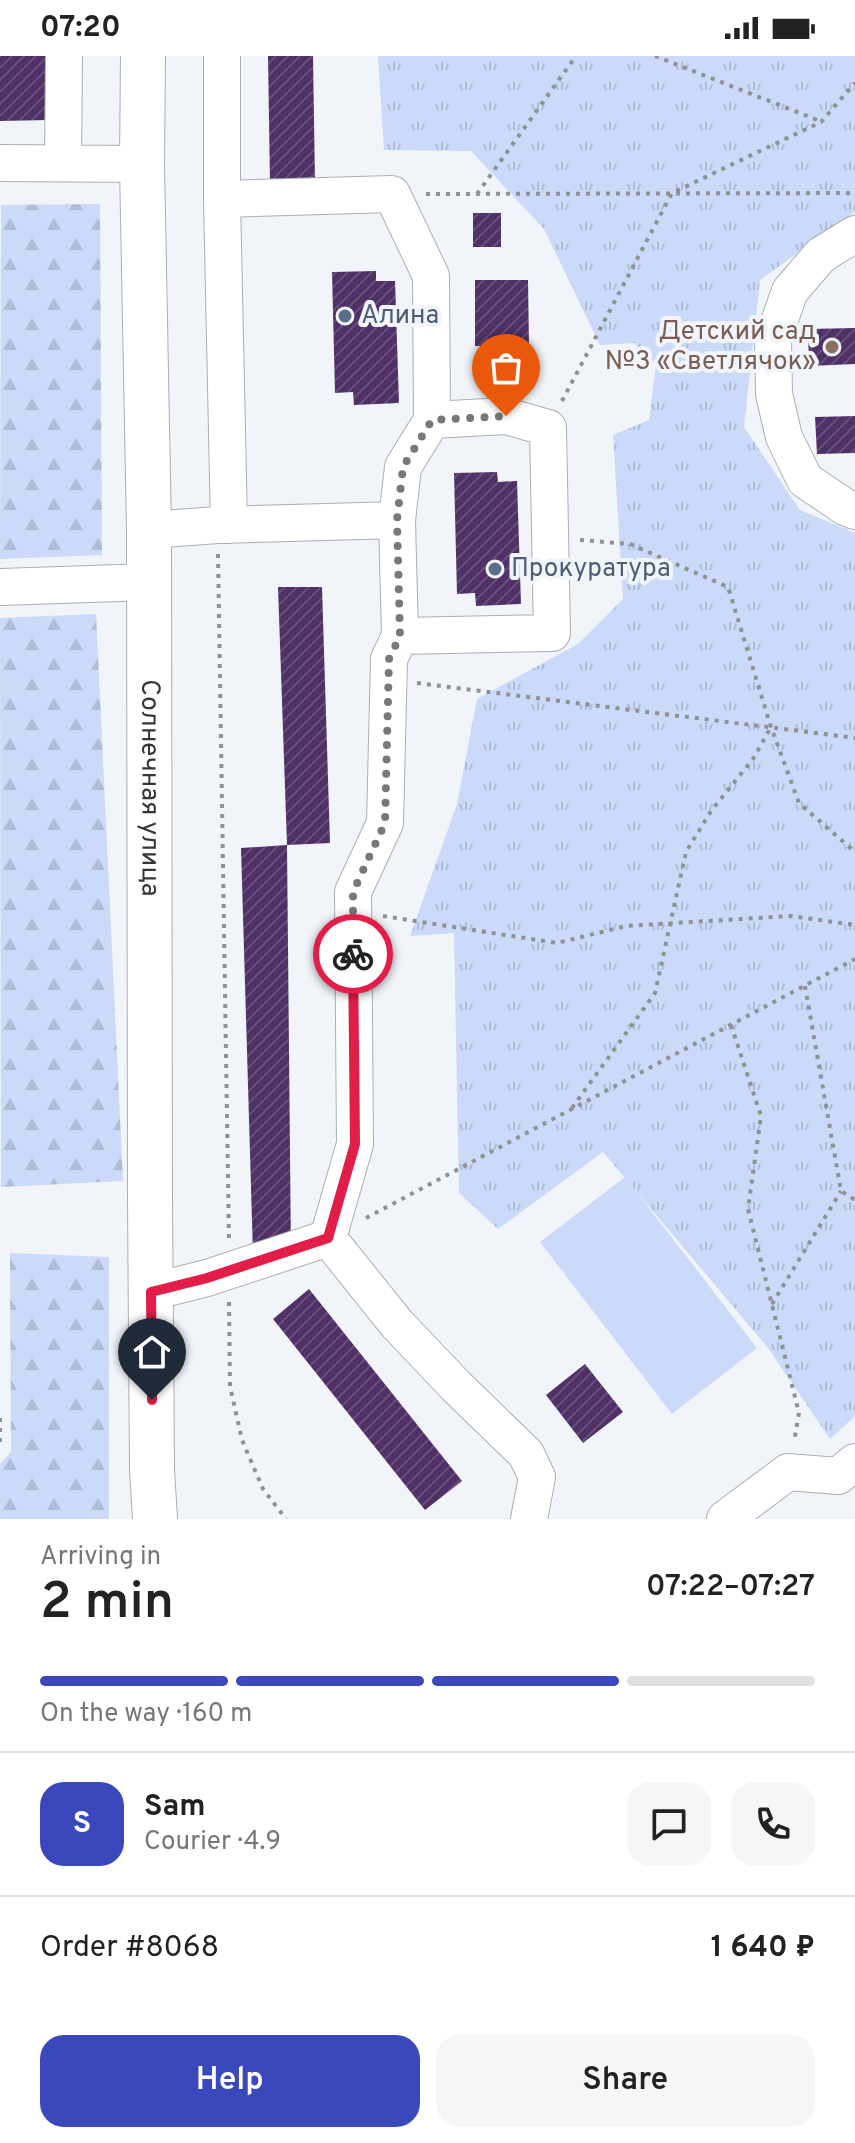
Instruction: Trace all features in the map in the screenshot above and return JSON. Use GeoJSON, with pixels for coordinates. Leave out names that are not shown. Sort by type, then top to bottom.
{"type":"FeatureCollection","features":[{"type":"Feature","properties":{"kind":"main road","name":"Солнечная улица"},"geometry":{"type":"LineString","coordinates":[[143,56],[155,1519]]}},
{"type":"Feature","properties":{"kind":"lane"},"geometry":{"type":"LineString","coordinates":[[63,163],[64,56]]}},
{"type":"Feature","properties":{"kind":"lane"},"geometry":{"type":"LineString","coordinates":[[222,56],[224,525]]}},
{"type":"Feature","properties":{"kind":"lane"},"geometry":{"type":"LineString","coordinates":[[0,163],[142,164]]}},
{"type":"Feature","properties":{"kind":"lane"},"geometry":{"type":"LineString","coordinates":[[222,199],[392,194],[431,276],[432,420],[403,467],[397,520],[400,636],[389,659],[385,823],[353,892],[355,1144],[328,1238]]}},
{"type":"Feature","properties":{"kind":"lane"},"geometry":{"type":"LineString","coordinates":[[855,234],[821,255],[790,291],[773,339],[774,394],[784,437],[805,480],[855,511]]}},
{"type":"Feature","properties":{"kind":"lane"},"geometry":{"type":"LineString","coordinates":[[400,636],[552,633],[548,428],[506,416],[432,420]]}},
{"type":"Feature","properties":{"kind":"lane"},"geometry":{"type":"LineString","coordinates":[[149,530],[397,520]]}},
{"type":"Feature","properties":{"kind":"lane"},"geometry":{"type":"LineString","coordinates":[[0,587],[149,582]]}},
{"type":"Feature","properties":{"kind":"lane"},"geometry":{"type":"LineString","coordinates":[[151,1292],[207,1278],[328,1238]]}},
{"type":"Feature","properties":{"kind":"lane"},"geometry":{"type":"LineString","coordinates":[[328,1238],[397,1324],[526,1454],[537,1477],[529,1519]]}},
{"type":"Feature","properties":{"kind":"lane"},"geometry":{"type":"LineString","coordinates":[[725,1519],[788,1472],[838,1476],[855,1462]]}},
{"type":"Feature","properties":{"kind":"path"},"geometry":{"type":"LineString","coordinates":[[477,194],[576,56]]}},
{"type":"Feature","properties":{"kind":"path"},"geometry":{"type":"LineString","coordinates":[[655,56],[821,122]]}},
{"type":"Feature","properties":{"kind":"path"},"geometry":{"type":"LineString","coordinates":[[548,428],[672,193],[821,122],[855,83]]}},
{"type":"Feature","properties":{"kind":"path"},"geometry":{"type":"LineString","coordinates":[[392,194],[855,193]]}},
{"type":"Feature","properties":{"kind":"path"},"geometry":{"type":"LineString","coordinates":[[224,525],[230,1386],[242,1440],[263,1489],[286,1519]]}},
{"type":"Feature","properties":{"kind":"path"},"geometry":{"type":"LineString","coordinates":[[550,536],[630,544],[728,587],[771,727],[799,803],[855,852]]}},
{"type":"Feature","properties":{"kind":"path"},"geometry":{"type":"LineString","coordinates":[[389,679],[855,738]]}},
{"type":"Feature","properties":{"kind":"path"},"geometry":{"type":"LineString","coordinates":[[572,1109],[655,993],[686,852],[711,811],[753,759],[771,727]]}},
{"type":"Feature","properties":{"kind":"path"},"geometry":{"type":"LineString","coordinates":[[353,911],[557,943],[626,926],[791,916],[855,925]]}},
{"type":"Feature","properties":{"kind":"path"},"geometry":{"type":"LineString","coordinates":[[328,1238],[855,959]]}},
{"type":"Feature","properties":{"kind":"path"},"geometry":{"type":"LineString","coordinates":[[772,1304],[841,1191],[805,986]]}},
{"type":"Feature","properties":{"kind":"path"},"geometry":{"type":"LineString","coordinates":[[731,1025],[761,1116],[748,1209],[799,1413],[788,1472]]}},
{"type":"Feature","properties":{"kind":"path"},"geometry":{"type":"LineString","coordinates":[[841,1191],[855,1200]]}},
{"type":"Feature","properties":{"kind":"path"},"geometry":{"type":"LineString","coordinates":[[0,1418],[0,1445]]}},
{"type":"Feature","properties":{"kind":"green space"},"geometry":{"type":"Polygon","coordinates":[[[378,56],[855,56],[855,212],[760,280],[744,427],[800,510],[855,533],[855,1416],[830,1439],[768,1348],[603,1152],[498,1229],[459,1193],[454,933],[410,936],[457,804],[477,699],[578,644],[623,599],[613,435],[649,420],[656,365],[634,343],[600,345],[544,229],[471,151],[384,150],[378,56]]]}},
{"type":"Feature","properties":{"kind":"green space"},"geometry":{"type":"Polygon","coordinates":[[[100,204],[102,555],[0,559],[1,205],[100,204]]]}},
{"type":"Feature","properties":{"kind":"green space"},"geometry":{"type":"Polygon","coordinates":[[[96,614],[123,1181],[1,1187],[0,618],[96,614]]]}},
{"type":"Feature","properties":{"kind":"green space"},"geometry":{"type":"Polygon","coordinates":[[[625,1177],[757,1348],[672,1414],[540,1242],[625,1177]]]}},
{"type":"Feature","properties":{"kind":"green space"},"geometry":{"type":"Polygon","coordinates":[[[10,1253],[109,1257],[109,1519],[0,1519],[0,1464],[11,1452],[10,1253]]]}},
{"type":"Feature","properties":{"kind":"building"},"geometry":{"type":"Polygon","coordinates":[[[0,56],[46,56],[49,120],[0,121],[0,56]]]}},
{"type":"Feature","properties":{"kind":"building"},"geometry":{"type":"Polygon","coordinates":[[[268,56],[313,56],[315,182],[270,183],[268,56]]]}},
{"type":"Feature","properties":{"kind":"building"},"geometry":{"type":"Polygon","coordinates":[[[473,213],[501,213],[501,247],[473,247],[473,213]]]}},
{"type":"Feature","properties":{"kind":"building"},"geometry":{"type":"Polygon","coordinates":[[[376,271],[376,281],[395,281],[399,403],[354,405],[353,392],[335,393],[332,272],[376,271]]]}},
{"type":"Feature","properties":{"kind":"building"},"geometry":{"type":"Polygon","coordinates":[[[475,280],[528,280],[529,346],[475,346],[475,280]]]}},
{"type":"Feature","properties":{"kind":"building","name":"Детский сад №3 «Светлячок»"},"geometry":{"type":"Polygon","coordinates":[[[855,328],[855,364],[809,366],[808,329],[855,328]]]}},
{"type":"Feature","properties":{"kind":"building","name":"Детский сад №3 «Светлячок»"},"geometry":{"type":"Polygon","coordinates":[[[855,416],[855,453],[817,454],[815,417],[855,416]]]}},
{"type":"Feature","properties":{"kind":"building"},"geometry":{"type":"Polygon","coordinates":[[[497,472],[498,482],[517,481],[521,604],[476,606],[475,593],[457,594],[454,473],[497,472]]]}},
{"type":"Feature","properties":{"kind":"building"},"geometry":{"type":"Polygon","coordinates":[[[278,587],[322,587],[330,843],[287,845],[278,587]]]}},
{"type":"Feature","properties":{"kind":"building"},"geometry":{"type":"Polygon","coordinates":[[[287,845],[291,1255],[253,1255],[241,848],[287,845]]]}},
{"type":"Feature","properties":{"kind":"building"},"geometry":{"type":"Polygon","coordinates":[[[309,1289],[462,1481],[425,1510],[273,1319],[309,1289]]]}},
{"type":"Feature","properties":{"kind":"building"},"geometry":{"type":"Polygon","coordinates":[[[585,1364],[623,1412],[583,1443],[546,1395],[585,1364]]]}},
{"type":"Feature","properties":{"kind":"way so far"},"geometry":{"type":"LineString","coordinates":[[353,954],[353,892],[385,823],[389,659],[400,636],[397,520],[403,467],[432,420],[506,416]]}},
{"type":"Feature","properties":{"kind":"place","name":"Алина"},"geometry":{"type":"Point","coordinates":[345,316]}},
{"type":"Feature","properties":{"kind":"place","name":"Детский сад №3 «Светлячок»"},"geometry":{"type":"Point","coordinates":[832,347]}},
{"type":"Feature","properties":{"kind":"place","name":"Прокуратура"},"geometry":{"type":"Point","coordinates":[495,569]}},
{"type":"Feature","properties":{"kind":"route"},"geometry":{"type":"LineString","coordinates":[[152,1400],[151,1292],[207,1278],[328,1238],[355,1144],[353,954]]}}]}
